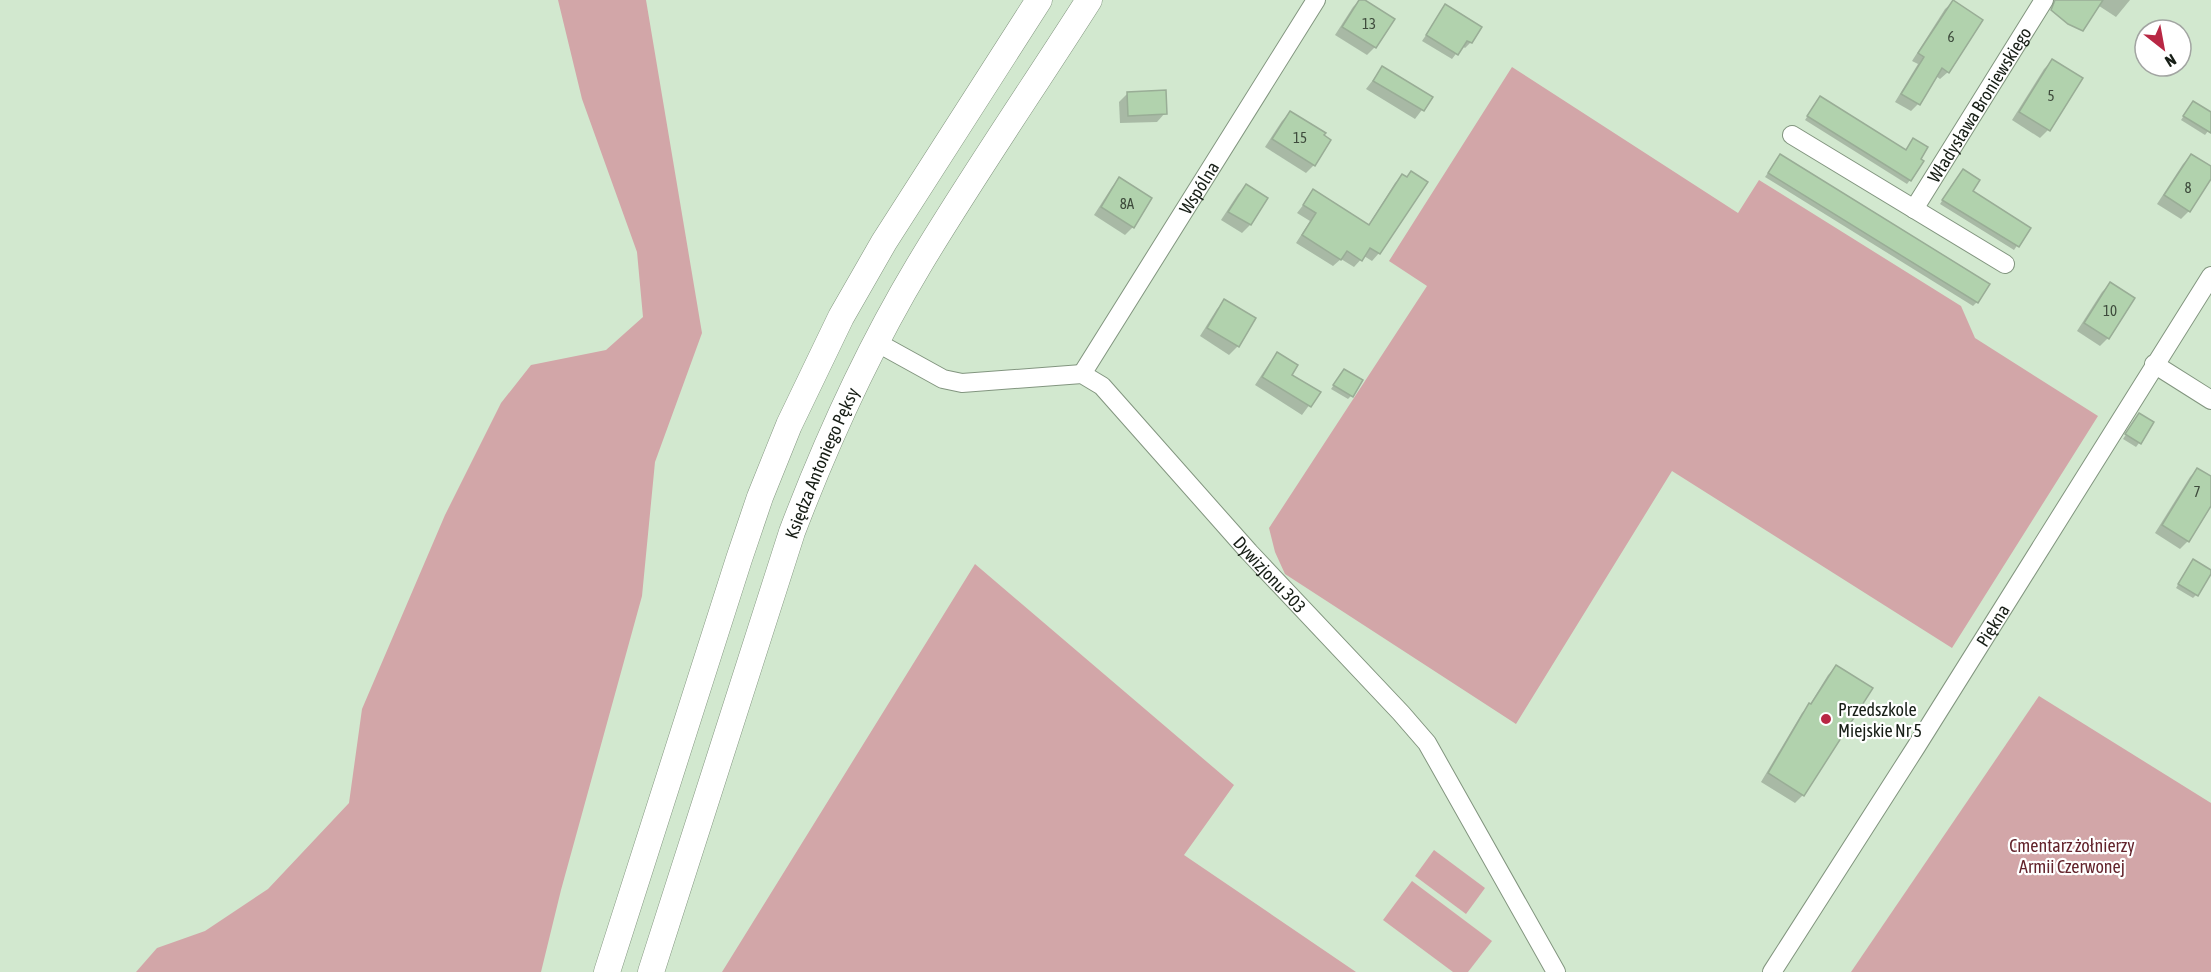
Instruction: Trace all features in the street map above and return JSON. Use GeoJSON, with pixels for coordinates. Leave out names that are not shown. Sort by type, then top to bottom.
{"type":"FeatureCollection","features":[{"type":"Feature","properties":{"kind":"main road"},"geometry":{"type":"LineString","coordinates":[[607,972],[739,559],[760,496],[789,425],[841,317],[884,242],[1039,0]]}},
{"type":"Feature","properties":{"kind":"main road","name":"Księdza Antoniego Pęksy"},"geometry":{"type":"LineString","coordinates":[[651,972],[792,532],[830,438],[876,342],[919,265],[1089,0]]}},
{"type":"Feature","properties":{"kind":"street","name":"Wspólna"},"geometry":{"type":"LineString","coordinates":[[1082,374],[1316,0]]}},
{"type":"Feature","properties":{"kind":"street","name":"Władysława Broniewskiego"},"geometry":{"type":"LineString","coordinates":[[1914,209],[2044,0]]}},
{"type":"Feature","properties":{"kind":"street"},"geometry":{"type":"LineString","coordinates":[[1792,135],[2005,264]]}},
{"type":"Feature","properties":{"kind":"street","name":"Piękna"},"geometry":{"type":"LineString","coordinates":[[1772,972],[2211,276]]}},
{"type":"Feature","properties":{"kind":"street"},"geometry":{"type":"LineString","coordinates":[[876,342],[943,379],[962,383],[1082,374]]}},
{"type":"Feature","properties":{"kind":"street"},"geometry":{"type":"LineString","coordinates":[[2154,364],[2211,400]]}},
{"type":"Feature","properties":{"kind":"street","name":"Dywizjonu 303"},"geometry":{"type":"LineString","coordinates":[[1082,374],[1102,386],[1249,552],[1401,713],[1426,743],[1556,972]]}},
{"type":"Feature","properties":{"kind":"green space"},"geometry":{"type":"Polygon","coordinates":[[[558,0],[646,0],[702,333],[655,462],[642,596],[561,890],[541,972],[136,972],[157,948],[205,931],[268,889],[349,803],[362,709],[445,515],[501,403],[531,365],[606,350],[643,317],[637,252],[582,99],[558,0]]]}},
{"type":"Feature","properties":{"kind":"green space"},"geometry":{"type":"Polygon","coordinates":[[[1512,67],[1738,213],[1759,180],[1961,306],[1975,338],[2098,416],[1952,648],[1672,471],[1516,724],[1285,574],[1275,552],[1269,528],[1427,286],[1389,261],[1512,67]]]}},
{"type":"Feature","properties":{"kind":"green space"},"geometry":{"type":"Polygon","coordinates":[[[975,564],[1234,785],[1184,855],[1356,972],[722,972],[975,564]]]}},
{"type":"Feature","properties":{"kind":"green space","name":"Cmentarz żołnierzy Armii Czerwonej"},"geometry":{"type":"Polygon","coordinates":[[[2039,696],[2211,803],[2211,972],[1851,972],[2039,696]]]}},
{"type":"Feature","properties":{"kind":"green space"},"geometry":{"type":"Polygon","coordinates":[[[1434,850],[1485,888],[1466,914],[1415,876],[1434,850]]]}},
{"type":"Feature","properties":{"kind":"green space"},"geometry":{"type":"Polygon","coordinates":[[[1412,881],[1492,941],[1468,972],[1453,972],[1383,920],[1412,881]]]}},
{"type":"Feature","properties":{"kind":"building"},"geometry":{"type":"Polygon","coordinates":[[[1359,0],[1365,0],[1395,19],[1376,48],[1342,27],[1359,0]]]}},
{"type":"Feature","properties":{"kind":"building"},"geometry":{"type":"Polygon","coordinates":[[[1953,0],[1983,20],[1949,73],[1942,68],[1920,105],[1901,94],[1924,57],[1918,53],[1953,0]]]}},
{"type":"Feature","properties":{"kind":"building"},"geometry":{"type":"Polygon","coordinates":[[[2055,0],[2103,0],[2083,31],[2068,24],[2051,10],[2055,0]]]}},
{"type":"Feature","properties":{"kind":"building"},"geometry":{"type":"Polygon","coordinates":[[[1445,4],[1482,27],[1472,43],[1467,41],[1458,55],[1426,35],[1445,4]]]}},
{"type":"Feature","properties":{"kind":"building"},"geometry":{"type":"Polygon","coordinates":[[[2052,59],[2083,78],[2050,131],[2019,112],[2052,59]]]}},
{"type":"Feature","properties":{"kind":"building"},"geometry":{"type":"Polygon","coordinates":[[[1382,66],[1433,97],[1424,111],[1373,81],[1382,66]]]}},
{"type":"Feature","properties":{"kind":"building"},"geometry":{"type":"Polygon","coordinates":[[[1166,90],[1167,114],[1128,116],[1127,92],[1166,90]]]}},
{"type":"Feature","properties":{"kind":"building"},"geometry":{"type":"Polygon","coordinates":[[[1820,96],[1906,150],[1913,138],[1928,147],[1921,159],[1924,161],[1911,181],[1807,116],[1820,96]]]}},
{"type":"Feature","properties":{"kind":"building"},"geometry":{"type":"Polygon","coordinates":[[[2193,101],[2211,112],[2211,133],[2183,116],[2193,101]]]}},
{"type":"Feature","properties":{"kind":"building"},"geometry":{"type":"Polygon","coordinates":[[[1290,111],[1326,133],[1324,135],[1331,140],[1315,166],[1272,139],[1290,111]]]}},
{"type":"Feature","properties":{"kind":"building"},"geometry":{"type":"Polygon","coordinates":[[[1780,154],[1990,284],[1978,303],[1768,173],[1780,154]]]}},
{"type":"Feature","properties":{"kind":"building"},"geometry":{"type":"Polygon","coordinates":[[[2191,154],[2211,166],[2211,179],[2190,212],[2164,195],[2191,154]]]}},
{"type":"Feature","properties":{"kind":"building"},"geometry":{"type":"Polygon","coordinates":[[[1963,169],[1980,180],[1973,191],[2031,228],[2019,247],[1942,200],[1963,169]]]}},
{"type":"Feature","properties":{"kind":"building"},"geometry":{"type":"Polygon","coordinates":[[[1411,171],[1428,182],[1380,254],[1370,248],[1362,261],[1347,251],[1341,260],[1302,235],[1316,213],[1303,205],[1313,189],[1369,225],[1402,174],[1407,177],[1411,171]]]}},
{"type":"Feature","properties":{"kind":"building"},"geometry":{"type":"Polygon","coordinates":[[[1119,177],[1152,198],[1134,228],[1101,207],[1119,177]]]}},
{"type":"Feature","properties":{"kind":"building"},"geometry":{"type":"Polygon","coordinates":[[[1246,184],[1268,198],[1251,225],[1228,212],[1246,184]]]}},
{"type":"Feature","properties":{"kind":"building"},"geometry":{"type":"Polygon","coordinates":[[[2110,282],[2135,298],[2109,339],[2084,323],[2110,282]]]}},
{"type":"Feature","properties":{"kind":"building"},"geometry":{"type":"Polygon","coordinates":[[[1224,299],[1256,318],[1239,347],[1207,328],[1224,299]]]}},
{"type":"Feature","properties":{"kind":"building"},"geometry":{"type":"Polygon","coordinates":[[[1277,352],[1298,365],[1292,375],[1321,392],[1311,407],[1262,377],[1277,352]]]}},
{"type":"Feature","properties":{"kind":"building"},"geometry":{"type":"Polygon","coordinates":[[[1344,369],[1363,380],[1353,397],[1333,385],[1344,369]]]}},
{"type":"Feature","properties":{"kind":"building"},"geometry":{"type":"Polygon","coordinates":[[[2139,413],[2154,422],[2141,444],[2125,434],[2139,413]]]}},
{"type":"Feature","properties":{"kind":"building"},"geometry":{"type":"Polygon","coordinates":[[[2197,468],[2211,476],[2211,506],[2189,542],[2162,525],[2197,468]]]}},
{"type":"Feature","properties":{"kind":"building"},"geometry":{"type":"Polygon","coordinates":[[[2193,559],[2211,570],[2198,596],[2178,584],[2193,559]]]}},
{"type":"Feature","properties":{"kind":"building","name":"Przedszkole Miejskie Nr 5"},"geometry":{"type":"Polygon","coordinates":[[[1836,665],[1873,688],[1804,796],[1768,773],[1809,703],[1811,704],[1836,665]]]}},
{"type":"Feature","properties":{"kind":"place","name":"Przedszkole Miejskie Nr 5"},"geometry":{"type":"Point","coordinates":[1826,719]}}]}
